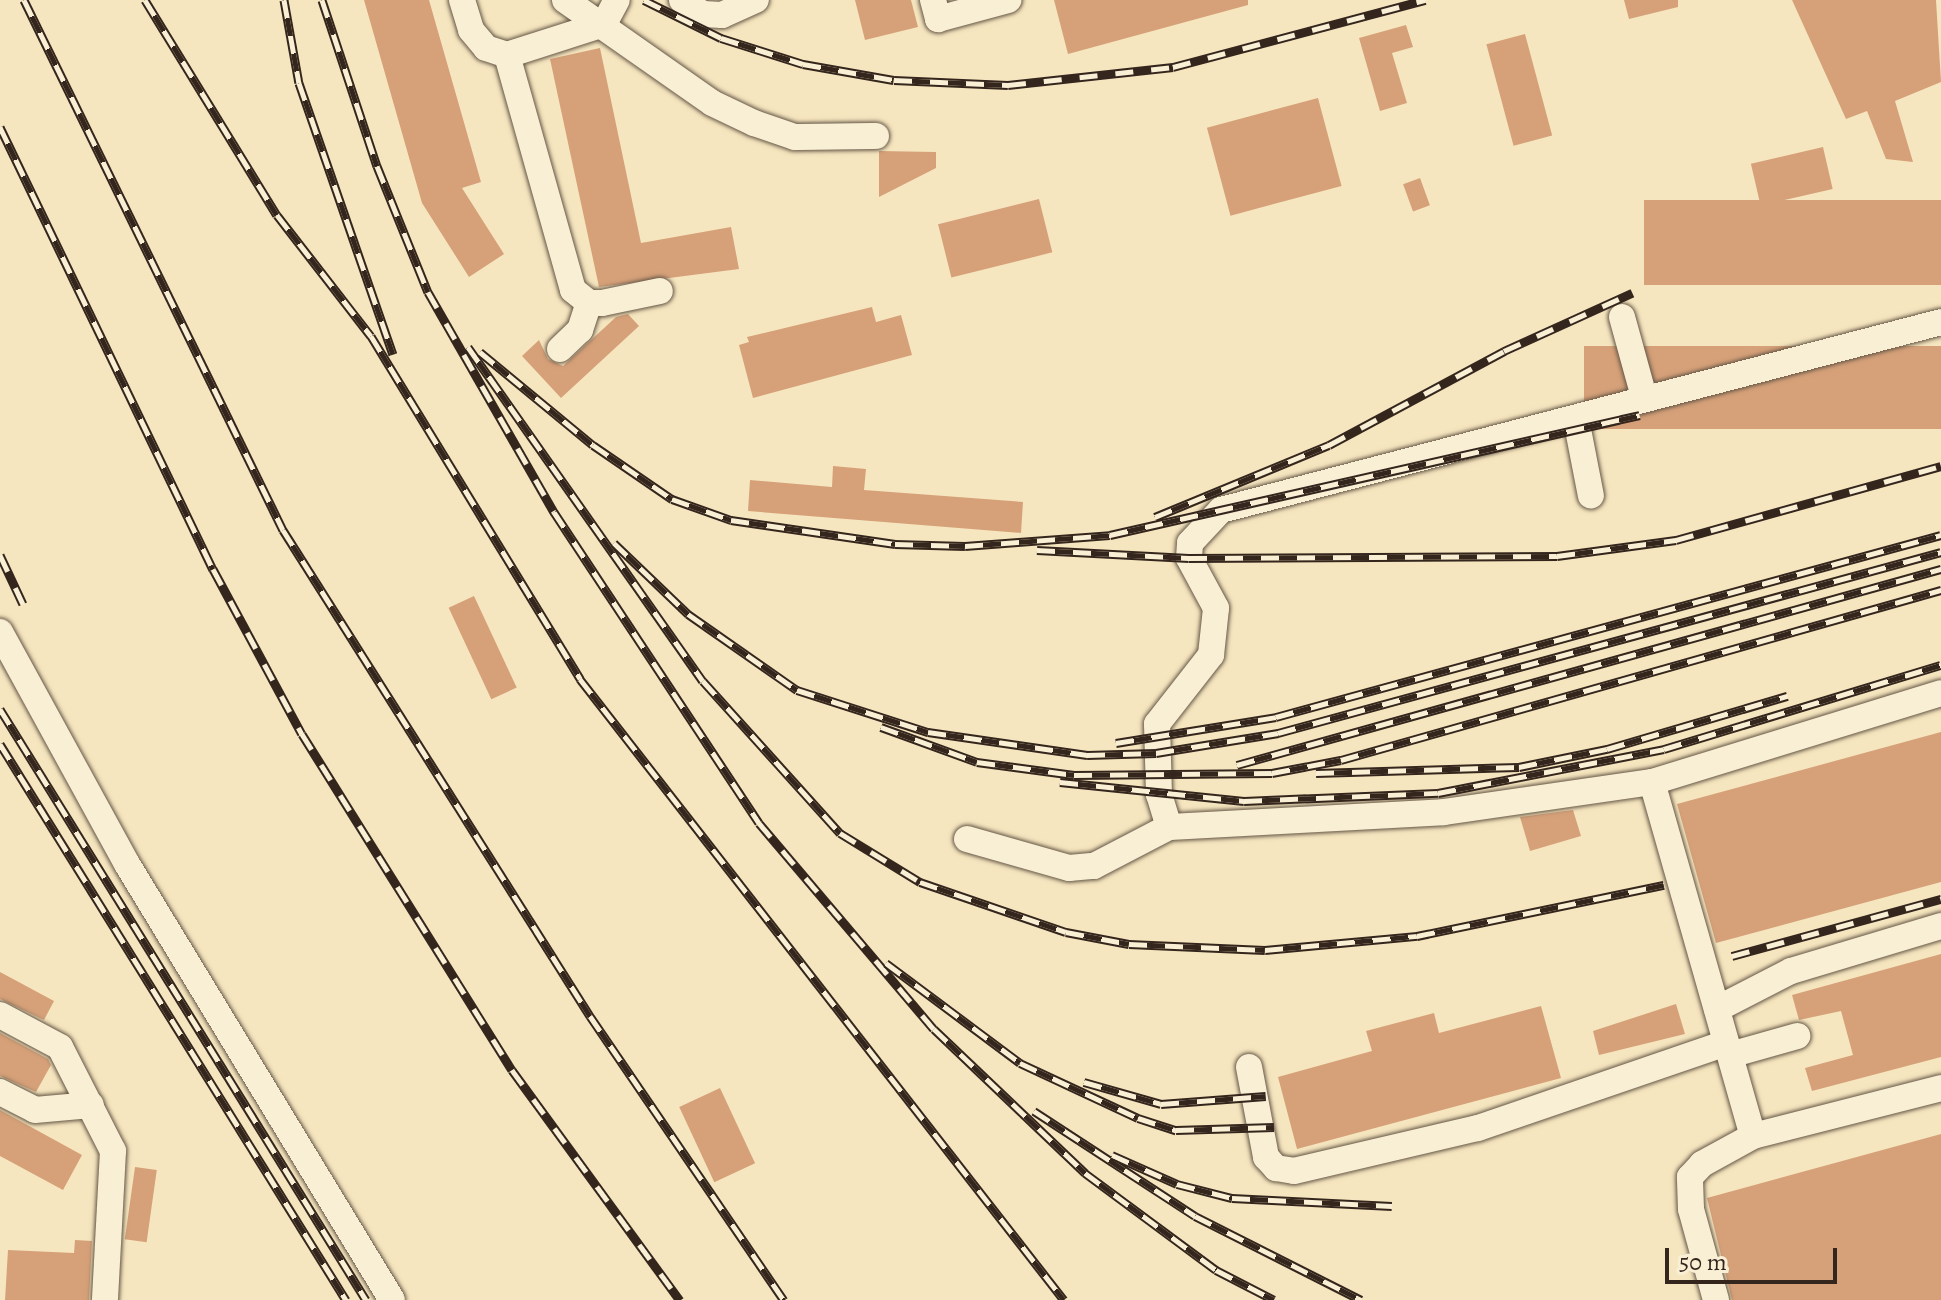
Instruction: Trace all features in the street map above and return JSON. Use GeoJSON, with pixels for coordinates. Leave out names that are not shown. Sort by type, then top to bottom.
{"type":"FeatureCollection","features":[{"type":"Feature","properties":{"kind":"lane"},"geometry":{"type":"LineString","coordinates":[[462,0],[471,30],[486,48],[507,55],[604,24],[617,0]]}},
{"type":"Feature","properties":{"kind":"lane"},"geometry":{"type":"LineString","coordinates":[[565,0],[604,24],[712,103],[754,123],[795,137],[876,136]]}},
{"type":"Feature","properties":{"kind":"lane"},"geometry":{"type":"LineString","coordinates":[[682,0],[703,14],[722,15],[756,0]]}},
{"type":"Feature","properties":{"kind":"lane"},"geometry":{"type":"LineString","coordinates":[[933,0],[938,19],[1008,0]]}},
{"type":"Feature","properties":{"kind":"lane"},"geometry":{"type":"LineString","coordinates":[[507,55],[573,290],[589,303],[660,291]]}},
{"type":"Feature","properties":{"kind":"lane"},"geometry":{"type":"LineString","coordinates":[[560,349],[580,330],[589,303]]}},
{"type":"Feature","properties":{"kind":"lane"},"geometry":{"type":"LineString","coordinates":[[1622,317],[1644,397]]}},
{"type":"Feature","properties":{"kind":"lane"},"geometry":{"type":"LineString","coordinates":[[1169,827],[1159,795],[1157,724],[1164,708],[1198,677],[1217,630],[1216,608],[1189,558],[1202,528],[1221,510],[1272,492],[1576,419],[1644,397],[1941,322]]}},
{"type":"Feature","properties":{"kind":"lane"},"geometry":{"type":"LineString","coordinates":[[1576,419],[1591,496]]}},
{"type":"Feature","properties":{"kind":"lane"},"geometry":{"type":"LineString","coordinates":[[0,632],[127,864],[392,1300]]}},
{"type":"Feature","properties":{"kind":"lane"},"geometry":{"type":"LineString","coordinates":[[967,839],[1069,868],[1114,859],[1169,827],[1444,812],[1652,782],[1941,693]]}},
{"type":"Feature","properties":{"kind":"lane"},"geometry":{"type":"LineString","coordinates":[[1652,782],[1753,1136]]}},
{"type":"Feature","properties":{"kind":"lane"},"geometry":{"type":"LineString","coordinates":[[1717,1009],[1791,971],[1941,926]]}},
{"type":"Feature","properties":{"kind":"lane"},"geometry":{"type":"LineString","coordinates":[[0,1015],[60,1047],[113,1151],[105,1300]]}},
{"type":"Feature","properties":{"kind":"lane"},"geometry":{"type":"LineString","coordinates":[[1249,1067],[1266,1157],[1276,1168],[1294,1171],[1478,1128],[1728,1049],[1797,1036]]}},
{"type":"Feature","properties":{"kind":"lane"},"geometry":{"type":"LineString","coordinates":[[1716,1300],[1691,1209],[1690,1177],[1702,1164],[1753,1136],[1941,1088]]}},
{"type":"Feature","properties":{"kind":"lane"},"geometry":{"type":"LineString","coordinates":[[0,1092],[35,1110],[91,1105]]}},
{"type":"Feature","properties":{"kind":"building"},"geometry":{"type":"Polygon","coordinates":[[[364,0],[429,0],[481,182],[462,188],[504,254],[469,277],[422,203],[364,0]]]}},
{"type":"Feature","properties":{"kind":"building"},"geometry":{"type":"Polygon","coordinates":[[[855,0],[911,0],[918,27],[865,40],[855,0]]]}},
{"type":"Feature","properties":{"kind":"building"},"geometry":{"type":"Polygon","coordinates":[[[1054,0],[1248,0],[1248,5],[1068,54],[1054,0]]]}},
{"type":"Feature","properties":{"kind":"building"},"geometry":{"type":"Polygon","coordinates":[[[1624,0],[1678,0],[1678,7],[1629,19],[1624,0]]]}},
{"type":"Feature","properties":{"kind":"building"},"geometry":{"type":"Polygon","coordinates":[[[1792,0],[1936,0],[1941,82],[1895,101],[1913,162],[1886,159],[1867,111],[1846,119],[1792,0]]]}},
{"type":"Feature","properties":{"kind":"building"},"geometry":{"type":"Polygon","coordinates":[[[1406,25],[1413,47],[1392,53],[1407,103],[1380,111],[1359,38],[1406,25]]]}},
{"type":"Feature","properties":{"kind":"building"},"geometry":{"type":"Polygon","coordinates":[[[1525,34],[1552,135],[1514,146],[1486,44],[1525,34]]]}},
{"type":"Feature","properties":{"kind":"building"},"geometry":{"type":"Polygon","coordinates":[[[600,48],[641,243],[731,227],[739,269],[599,287],[550,59],[600,48]]]}},
{"type":"Feature","properties":{"kind":"building"},"geometry":{"type":"Polygon","coordinates":[[[1318,98],[1342,186],[1230,216],[1207,128],[1318,98]]]}},
{"type":"Feature","properties":{"kind":"building"},"geometry":{"type":"Polygon","coordinates":[[[1823,147],[1833,189],[1761,206],[1751,164],[1823,147]]]}},
{"type":"Feature","properties":{"kind":"building"},"geometry":{"type":"Polygon","coordinates":[[[879,151],[936,152],[936,168],[879,197],[879,151]]]}},
{"type":"Feature","properties":{"kind":"building"},"geometry":{"type":"Polygon","coordinates":[[[1420,178],[1430,205],[1413,211],[1403,184],[1420,178]]]}},
{"type":"Feature","properties":{"kind":"building"},"geometry":{"type":"Polygon","coordinates":[[[1039,199],[1052,252],[951,278],[938,224],[1039,199]]]}},
{"type":"Feature","properties":{"kind":"building"},"geometry":{"type":"Polygon","coordinates":[[[1644,200],[1941,200],[1941,285],[1644,285],[1644,200]]]}},
{"type":"Feature","properties":{"kind":"building"},"geometry":{"type":"Polygon","coordinates":[[[872,307],[876,322],[901,315],[912,355],[753,398],[739,345],[749,342],[747,337],[872,307]]]}},
{"type":"Feature","properties":{"kind":"building"},"geometry":{"type":"Polygon","coordinates":[[[628,314],[639,326],[561,398],[522,356],[539,340],[548,359],[563,366],[616,317],[628,314]]]}},
{"type":"Feature","properties":{"kind":"building"},"geometry":{"type":"Polygon","coordinates":[[[1584,346],[1941,346],[1941,429],[1584,429],[1584,346]]]}},
{"type":"Feature","properties":{"kind":"building"},"geometry":{"type":"Polygon","coordinates":[[[833,466],[866,469],[864,490],[1023,502],[1021,533],[748,511],[750,480],[832,487],[833,466]]]}},
{"type":"Feature","properties":{"kind":"building"},"geometry":{"type":"Polygon","coordinates":[[[474,596],[517,688],[491,699],[449,608],[474,596]]]}},
{"type":"Feature","properties":{"kind":"building"},"geometry":{"type":"Polygon","coordinates":[[[1941,732],[1941,882],[1716,943],[1677,804],[1941,732]]]}},
{"type":"Feature","properties":{"kind":"building"},"geometry":{"type":"Polygon","coordinates":[[[1573,810],[1581,836],[1530,851],[1520,817],[1573,810]]]}},
{"type":"Feature","properties":{"kind":"building"},"geometry":{"type":"Polygon","coordinates":[[[1941,954],[1941,1057],[1812,1091],[1805,1068],[1853,1055],[1841,1011],[1799,1020],[1792,995],[1941,954]]]}},
{"type":"Feature","properties":{"kind":"building"},"geometry":{"type":"Polygon","coordinates":[[[0,972],[54,1001],[44,1020],[0,999],[0,972]]]}},
{"type":"Feature","properties":{"kind":"building"},"geometry":{"type":"Polygon","coordinates":[[[1676,1004],[1685,1034],[1599,1055],[1593,1031],[1676,1004]]]}},
{"type":"Feature","properties":{"kind":"building"},"geometry":{"type":"Polygon","coordinates":[[[1541,1006],[1561,1078],[1297,1149],[1278,1077],[1372,1051],[1366,1031],[1434,1013],[1439,1033],[1541,1006]]]}},
{"type":"Feature","properties":{"kind":"building"},"geometry":{"type":"Polygon","coordinates":[[[0,1033],[48,1059],[51,1065],[36,1092],[0,1076],[0,1033]]]}},
{"type":"Feature","properties":{"kind":"building"},"geometry":{"type":"Polygon","coordinates":[[[720,1088],[755,1163],[714,1182],[679,1107],[720,1088]]]}},
{"type":"Feature","properties":{"kind":"building"},"geometry":{"type":"Polygon","coordinates":[[[0,1110],[82,1155],[63,1190],[0,1156],[0,1110]]]}},
{"type":"Feature","properties":{"kind":"building"},"geometry":{"type":"Polygon","coordinates":[[[1941,1134],[1941,1300],[1732,1300],[1707,1198],[1941,1134]]]}},
{"type":"Feature","properties":{"kind":"building"},"geometry":{"type":"Polygon","coordinates":[[[135,1167],[157,1170],[147,1242],[125,1239],[135,1167]]]}},
{"type":"Feature","properties":{"kind":"building"},"geometry":{"type":"Polygon","coordinates":[[[75,1240],[92,1241],[89,1300],[5,1300],[8,1250],[74,1253],[75,1240]]]}},
{"type":"Feature","properties":{"kind":"railway"},"geometry":{"type":"LineString","coordinates":[[24,0],[283,530],[590,1016],[784,1300]]}},
{"type":"Feature","properties":{"kind":"railway"},"geometry":{"type":"LineString","coordinates":[[145,0],[277,215],[371,336],[580,679],[1064,1300]]}},
{"type":"Feature","properties":{"kind":"railway"},"geometry":{"type":"LineString","coordinates":[[284,0],[299,83],[393,354]]}},
{"type":"Feature","properties":{"kind":"railway"},"geometry":{"type":"LineString","coordinates":[[322,0],[377,166],[428,292],[554,512],[759,823],[934,1029],[1085,1173],[1216,1270],[1274,1300]]}},
{"type":"Feature","properties":{"kind":"railway"},"geometry":{"type":"LineString","coordinates":[[644,0],[721,38],[803,64],[894,80],[1008,85],[1173,67],[1425,0]]}},
{"type":"Feature","properties":{"kind":"railway"},"geometry":{"type":"LineString","coordinates":[[0,127],[213,569],[302,734],[512,1070],[680,1300]]}},
{"type":"Feature","properties":{"kind":"railway"},"geometry":{"type":"LineString","coordinates":[[1155,517],[1329,445],[1504,351],[1632,293]]}},
{"type":"Feature","properties":{"kind":"railway"},"geometry":{"type":"LineString","coordinates":[[468,347],[703,681],[840,833],[920,882],[1066,932],[1129,944],[1265,950],[1417,936],[1664,885]]}},
{"type":"Feature","properties":{"kind":"railway"},"geometry":{"type":"LineString","coordinates":[[480,352],[593,445],[672,499],[731,520],[895,544],[965,546],[1110,535],[1640,415]]}},
{"type":"Feature","properties":{"kind":"railway"},"geometry":{"type":"LineString","coordinates":[[1037,550],[1189,558],[1557,556],[1676,540],[1941,466]]}},
{"type":"Feature","properties":{"kind":"railway"},"geometry":{"type":"LineString","coordinates":[[1116,743],[1276,717],[1941,535]]}},
{"type":"Feature","properties":{"kind":"railway"},"geometry":{"type":"LineString","coordinates":[[614,543],[688,614],[797,690],[928,732],[1087,755],[1156,753],[1278,733],[1941,552]]}},
{"type":"Feature","properties":{"kind":"railway"},"geometry":{"type":"LineString","coordinates":[[0,555],[23,604]]}},
{"type":"Feature","properties":{"kind":"railway"},"geometry":{"type":"LineString","coordinates":[[1237,765],[1941,569]]}},
{"type":"Feature","properties":{"kind":"railway"},"geometry":{"type":"LineString","coordinates":[[881,727],[977,762],[1074,775],[1272,773],[1341,760],[1941,590]]}},
{"type":"Feature","properties":{"kind":"railway"},"geometry":{"type":"LineString","coordinates":[[1060,782],[1244,801],[1438,793],[1664,749],[1941,665]]}},
{"type":"Feature","properties":{"kind":"railway"},"geometry":{"type":"LineString","coordinates":[[1316,773],[1519,767],[1607,749],[1787,696]]}},
{"type":"Feature","properties":{"kind":"railway"},"geometry":{"type":"LineString","coordinates":[[0,709],[366,1300]]}},
{"type":"Feature","properties":{"kind":"railway"},"geometry":{"type":"LineString","coordinates":[[0,744],[346,1300]]}},
{"type":"Feature","properties":{"kind":"railway"},"geometry":{"type":"LineString","coordinates":[[1732,956],[1941,899]]}},
{"type":"Feature","properties":{"kind":"railway"},"geometry":{"type":"LineString","coordinates":[[886,963],[1020,1063],[1138,1118],[1176,1130],[1274,1127]]}},
{"type":"Feature","properties":{"kind":"railway"},"geometry":{"type":"LineString","coordinates":[[1084,1082],[1161,1104],[1266,1096]]}},
{"type":"Feature","properties":{"kind":"railway"},"geometry":{"type":"LineString","coordinates":[[1034,1111],[1195,1216],[1361,1300]]}},
{"type":"Feature","properties":{"kind":"railway"},"geometry":{"type":"LineString","coordinates":[[1112,1155],[1177,1184],[1232,1198],[1392,1206]]}}]}
